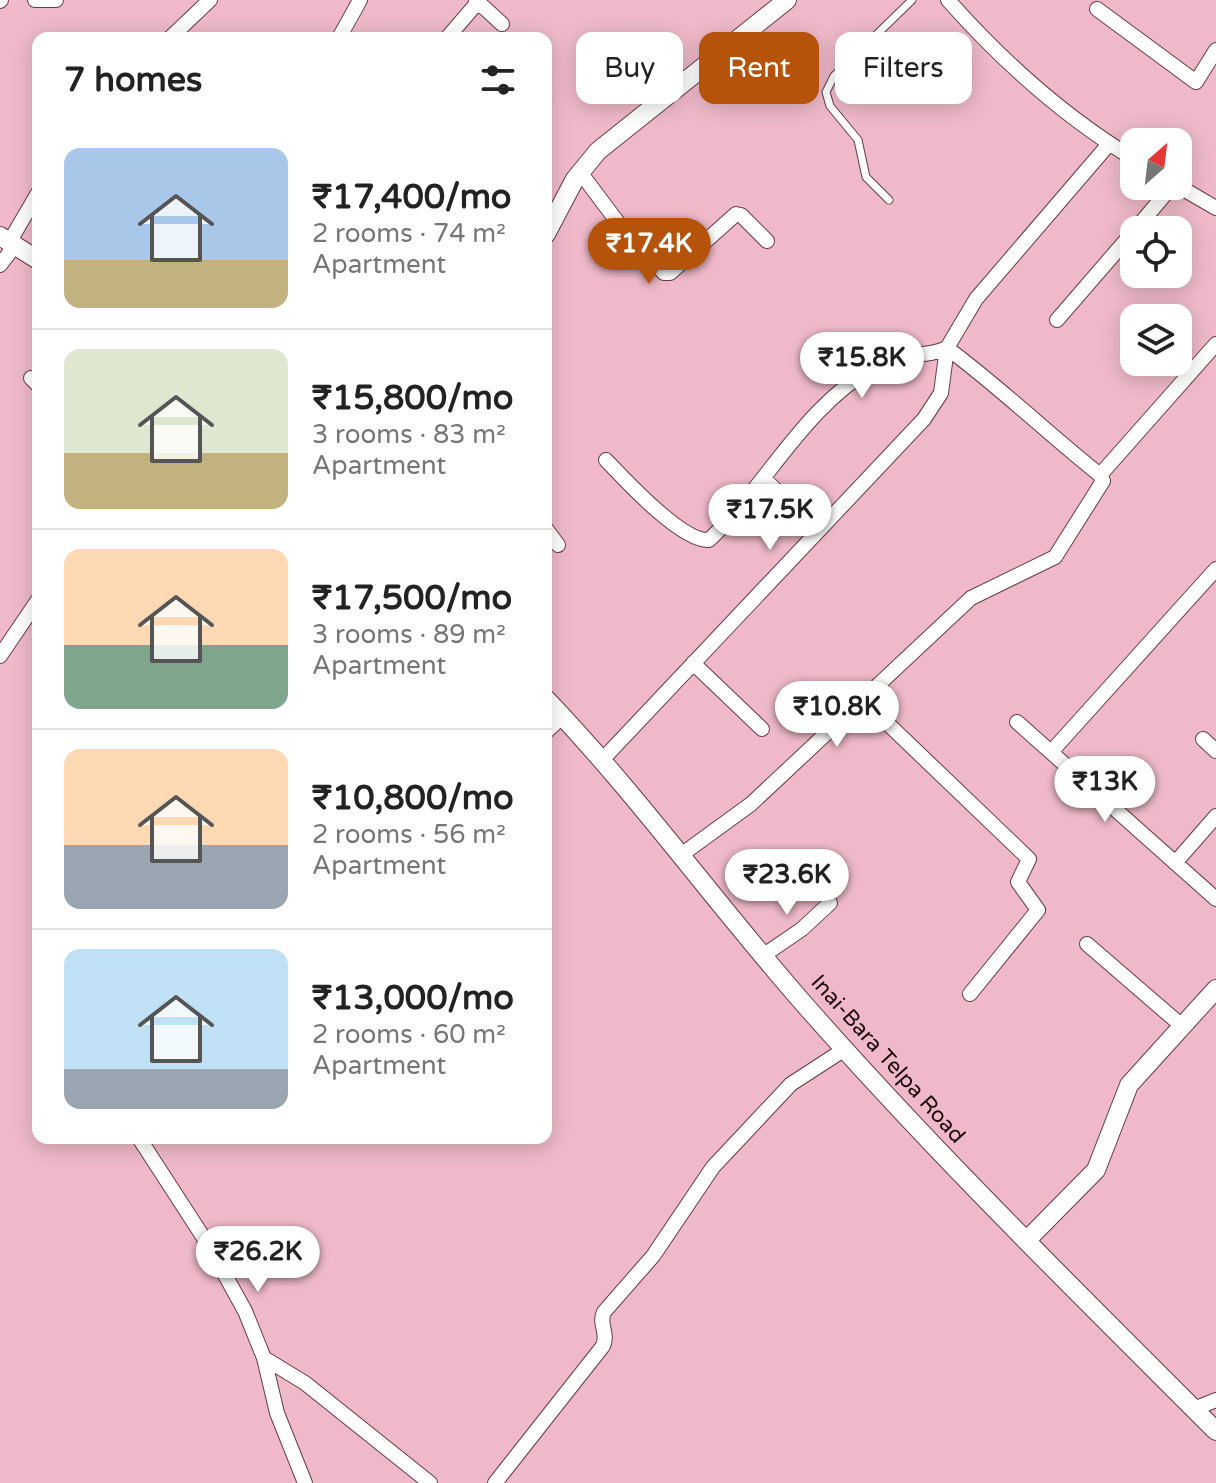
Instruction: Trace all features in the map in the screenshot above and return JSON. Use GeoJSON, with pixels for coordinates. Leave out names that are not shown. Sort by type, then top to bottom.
{"type":"FeatureCollection","features":[{"type":"Feature","properties":{"kind":"street"},"geometry":{"type":"LineString","coordinates":[[35,0],[56,0]]}},
{"type":"Feature","properties":{"kind":"street"},"geometry":{"type":"LineString","coordinates":[[176,32],[210,0]]}},
{"type":"Feature","properties":{"kind":"street"},"geometry":{"type":"LineString","coordinates":[[342,32],[360,0]]}},
{"type":"Feature","properties":{"kind":"street"},"geometry":{"type":"LineString","coordinates":[[552,223],[580,172],[598,151],[787,0]]}},
{"type":"Feature","properties":{"kind":"street"},"geometry":{"type":"LineString","coordinates":[[948,0],[1028,81],[1120,151]]}},
{"type":"Feature","properties":{"kind":"street"},"geometry":{"type":"LineString","coordinates":[[452,32],[477,1],[502,24]]}},
{"type":"Feature","properties":{"kind":"street"},"geometry":{"type":"LineString","coordinates":[[1097,9],[1196,82],[1216,50]]}},
{"type":"Feature","properties":{"kind":"street"},"geometry":{"type":"LineString","coordinates":[[603,759],[934,405],[944,384],[947,348],[976,299],[1109,144]]}},
{"type":"Feature","properties":{"kind":"street"},"geometry":{"type":"LineString","coordinates":[[580,172],[628,236],[664,273],[670,273],[736,214],[741,215],[767,241]]}},
{"type":"Feature","properties":{"kind":"street"},"geometry":{"type":"LineString","coordinates":[[1192,195],[1216,208]]}},
{"type":"Feature","properties":{"kind":"street"},"geometry":{"type":"LineString","coordinates":[[1147,216],[1162,200]]}},
{"type":"Feature","properties":{"kind":"street"},"geometry":{"type":"LineString","coordinates":[[0,265],[9,241],[32,203]]}},
{"type":"Feature","properties":{"kind":"street"},"geometry":{"type":"LineString","coordinates":[[9,241],[32,256]]}},
{"type":"Feature","properties":{"kind":"street"},"geometry":{"type":"LineString","coordinates":[[1057,320],[1120,246]]}},
{"type":"Feature","properties":{"kind":"street"},"geometry":{"type":"LineString","coordinates":[[1100,475],[1216,344]]}},
{"type":"Feature","properties":{"kind":"street"},"geometry":{"type":"LineString","coordinates":[[606,460],[649,504],[702,540],[713,536],[763,478],[801,427],[872,368],[905,353],[947,348],[1010,395],[1103,481],[1055,557],[971,598],[751,804],[681,855]]}},
{"type":"Feature","properties":{"kind":"street"},"geometry":{"type":"LineString","coordinates":[[763,478],[818,529]]}},
{"type":"Feature","properties":{"kind":"street"},"geometry":{"type":"LineString","coordinates":[[552,537],[558,545]]}},
{"type":"Feature","properties":{"kind":"street"},"geometry":{"type":"LineString","coordinates":[[1052,751],[1216,569]]}},
{"type":"Feature","properties":{"kind":"street"},"geometry":{"type":"LineString","coordinates":[[0,656],[32,609]]}},
{"type":"Feature","properties":{"kind":"street"},"geometry":{"type":"LineString","coordinates":[[693,663],[762,729]]}},
{"type":"Feature","properties":{"kind":"street"},"geometry":{"type":"LineString","coordinates":[[862,699],[1029,859],[1018,882],[1036,904],[1037,912],[970,994]]}},
{"type":"Feature","properties":{"kind":"street","name":"Inai-Bara Telpa Road"},"geometry":{"type":"LineString","coordinates":[[552,705],[603,759],[845,1049],[991,1208],[1027,1240],[1216,1431]]}},
{"type":"Feature","properties":{"kind":"street"},"geometry":{"type":"LineString","coordinates":[[552,726],[563,716]]}},
{"type":"Feature","properties":{"kind":"street"},"geometry":{"type":"LineString","coordinates":[[1017,722],[1216,899]]}},
{"type":"Feature","properties":{"kind":"street"},"geometry":{"type":"LineString","coordinates":[[1203,739],[1216,751]]}},
{"type":"Feature","properties":{"kind":"street"},"geometry":{"type":"LineString","coordinates":[[1175,863],[1216,816]]}},
{"type":"Feature","properties":{"kind":"street"},"geometry":{"type":"LineString","coordinates":[[764,955],[802,929],[830,903]]}},
{"type":"Feature","properties":{"kind":"street"},"geometry":{"type":"LineString","coordinates":[[1087,944],[1182,1026]]}},
{"type":"Feature","properties":{"kind":"street"},"geometry":{"type":"LineString","coordinates":[[1027,1240],[1096,1170],[1129,1085],[1216,989]]}},
{"type":"Feature","properties":{"kind":"street"},"geometry":{"type":"LineString","coordinates":[[495,1483],[603,1346],[606,1338],[601,1322],[604,1312],[653,1256],[713,1167],[791,1084],[845,1049]]}},
{"type":"Feature","properties":{"kind":"street"},"geometry":{"type":"LineString","coordinates":[[143,1144],[233,1288],[264,1358],[277,1413],[305,1483]]}},
{"type":"Feature","properties":{"kind":"street"},"geometry":{"type":"LineString","coordinates":[[264,1358],[305,1383],[430,1483]]}},
{"type":"Feature","properties":{"kind":"street"},"geometry":{"type":"LineString","coordinates":[[1194,1409],[1216,1400]]}},
{"type":"Feature","properties":{"kind":"lane"},"geometry":{"type":"LineString","coordinates":[[889,200],[866,177],[858,140],[830,106],[826,92],[834,76],[912,0]]}}]}
